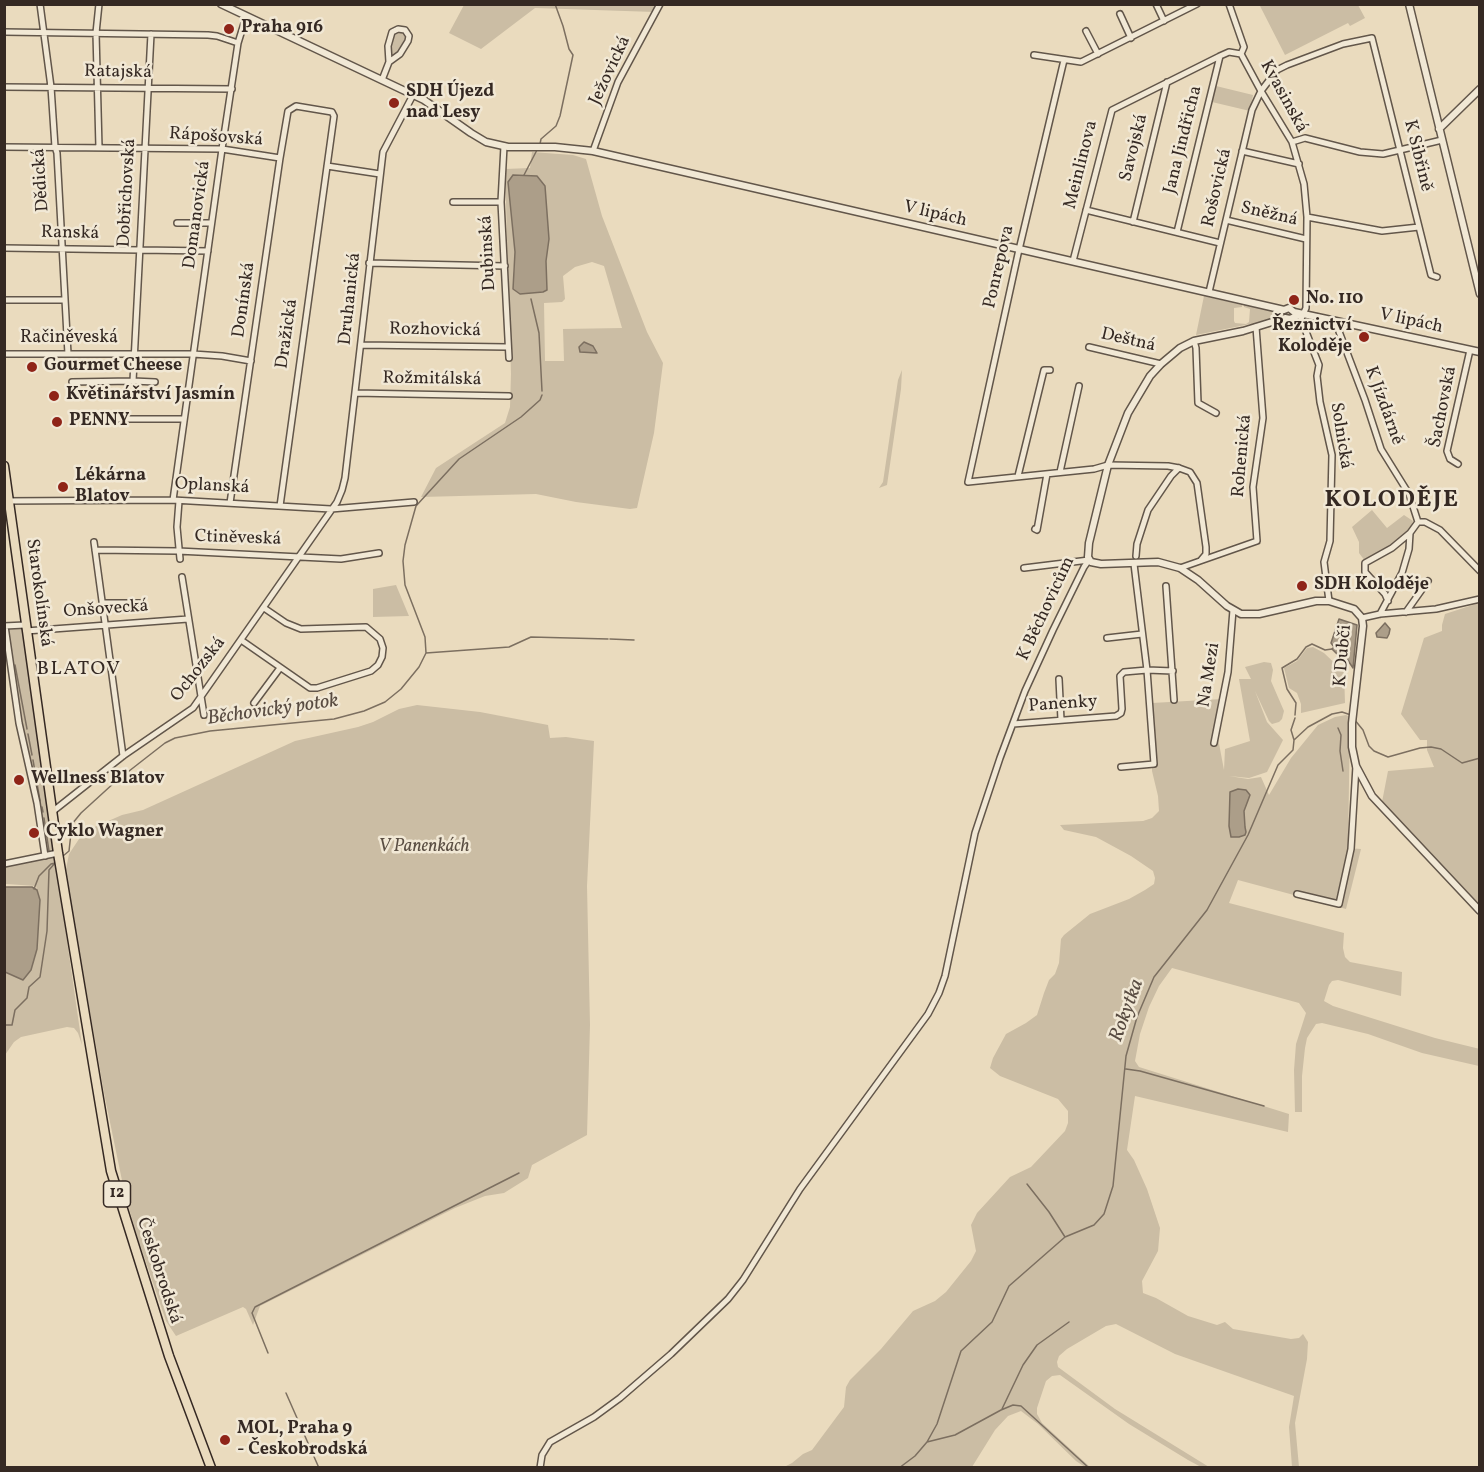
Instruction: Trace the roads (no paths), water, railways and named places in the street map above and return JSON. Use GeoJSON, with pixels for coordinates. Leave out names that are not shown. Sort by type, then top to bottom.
{"type":"FeatureCollection","features":[{"type":"Feature","properties":{"kind":"main road","name":"Starokolínská"},"geometry":{"type":"LineString","coordinates":[[4,466],[7,501],[76,973]]}},
{"type":"Feature","properties":{"kind":"main road","name":"Českobrodská"},"geometry":{"type":"LineString","coordinates":[[76,973],[104,1136],[117,1197],[169,1356],[211,1467]]}},
{"type":"Feature","properties":{"kind":"street","name":"Dědická"},"geometry":{"type":"LineString","coordinates":[[40,4],[57,153],[68,354]]}},
{"type":"Feature","properties":{"kind":"street"},"geometry":{"type":"LineString","coordinates":[[99,4],[96,33],[99,148]]}},
{"type":"Feature","properties":{"kind":"street","name":"V lipách"},"geometry":{"type":"LineString","coordinates":[[221,4],[413,95],[434,106],[486,142],[504,146],[578,149],[1284,310],[1289,308],[1298,314],[1479,352]]}},
{"type":"Feature","properties":{"kind":"street","name":"Ježovická"},"geometry":{"type":"LineString","coordinates":[[592,152],[618,82],[660,4]]}},
{"type":"Feature","properties":{"kind":"street"},"geometry":{"type":"LineString","coordinates":[[1156,4],[1164,21]]}},
{"type":"Feature","properties":{"kind":"street"},"geometry":{"type":"LineString","coordinates":[[1034,55],[1081,62],[1197,4]]}},
{"type":"Feature","properties":{"kind":"street","name":"Kvasinská"},"geometry":{"type":"LineString","coordinates":[[1229,4],[1244,47],[1241,54],[1292,142],[1299,164],[1307,217],[1306,308],[1298,314]]}},
{"type":"Feature","properties":{"kind":"street"},"geometry":{"type":"LineString","coordinates":[[1409,4],[1479,294]]}},
{"type":"Feature","properties":{"kind":"street"},"geometry":{"type":"LineString","coordinates":[[1120,14],[1131,38]]}},
{"type":"Feature","properties":{"kind":"street","name":"Domanovická"},"geometry":{"type":"LineString","coordinates":[[180,559],[176,500],[184,419],[238,44],[246,17]]}},
{"type":"Feature","properties":{"kind":"street"},"geometry":{"type":"LineString","coordinates":[[382,80],[389,62],[387,51],[392,32],[398,29],[405,30],[409,36],[408,41],[400,54],[389,62]]}},
{"type":"Feature","properties":{"kind":"street"},"geometry":{"type":"LineString","coordinates":[[1086,31],[1098,54]]}},
{"type":"Feature","properties":{"kind":"street"},"geometry":{"type":"LineString","coordinates":[[4,32],[217,36],[238,44]]}},
{"type":"Feature","properties":{"kind":"street","name":"Dobřichovská"},"geometry":{"type":"LineString","coordinates":[[134,354],[151,34]]}},
{"type":"Feature","properties":{"kind":"street","name":"Rošovická"},"geometry":{"type":"LineString","coordinates":[[1209,292],[1253,108],[1261,91],[1277,70],[1326,50],[1372,38]]}},
{"type":"Feature","properties":{"kind":"street","name":"K Sibřině"},"geometry":{"type":"LineString","coordinates":[[1372,38],[1431,274],[1437,277]]}},
{"type":"Feature","properties":{"kind":"street","name":"Meinlinova"},"geometry":{"type":"LineString","coordinates":[[1073,261],[1110,112],[1229,52],[1241,54]]}},
{"type":"Feature","properties":{"kind":"street","name":"Jana Jindřicha"},"geometry":{"type":"LineString","coordinates":[[1177,232],[1220,56]]}},
{"type":"Feature","properties":{"kind":"street","name":"Ponrepova"},"geometry":{"type":"LineString","coordinates":[[1018,476],[968,482],[1019,249],[1064,60]]}},
{"type":"Feature","properties":{"kind":"street","name":"Savojská"},"geometry":{"type":"LineString","coordinates":[[1133,222],[1167,82]]}},
{"type":"Feature","properties":{"kind":"street","name":"Ratajská"},"geometry":{"type":"LineString","coordinates":[[4,87],[232,88]]}},
{"type":"Feature","properties":{"kind":"street"},"geometry":{"type":"LineString","coordinates":[[1439,129],[1479,89]]}},
{"type":"Feature","properties":{"kind":"street","name":"Druhanická"},"geometry":{"type":"LineString","coordinates":[[331,509],[342,490],[362,345],[369,263],[383,152],[413,95]]}},
{"type":"Feature","properties":{"kind":"street","name":"Donínská"},"geometry":{"type":"LineString","coordinates":[[230,503],[280,158],[288,111],[296,106]]}},
{"type":"Feature","properties":{"kind":"street","name":"Dražická"},"geometry":{"type":"LineString","coordinates":[[280,506],[334,114],[296,106]]}},
{"type":"Feature","properties":{"kind":"street"},"geometry":{"type":"LineString","coordinates":[[1292,142],[1305,138],[1374,154],[1400,151],[1442,140]]}},
{"type":"Feature","properties":{"kind":"street","name":"Dubinská"},"geometry":{"type":"LineString","coordinates":[[504,146],[501,202],[509,358]]}},
{"type":"Feature","properties":{"kind":"street","name":"Rápošovská"},"geometry":{"type":"LineString","coordinates":[[4,147],[222,149],[280,158]]}},
{"type":"Feature","properties":{"kind":"street"},"geometry":{"type":"LineString","coordinates":[[1242,151],[1299,164]]}},
{"type":"Feature","properties":{"kind":"street"},"geometry":{"type":"LineString","coordinates":[[327,166],[380,174]]}},
{"type":"Feature","properties":{"kind":"street"},"geometry":{"type":"LineString","coordinates":[[453,202],[501,202]]}},
{"type":"Feature","properties":{"kind":"street"},"geometry":{"type":"LineString","coordinates":[[1086,210],[1220,243]]}},
{"type":"Feature","properties":{"kind":"street"},"geometry":{"type":"LineString","coordinates":[[1307,217],[1382,231],[1419,227]]}},
{"type":"Feature","properties":{"kind":"street","name":"Sněžná"},"geometry":{"type":"LineString","coordinates":[[1226,220],[1306,239]]}},
{"type":"Feature","properties":{"kind":"street"},"geometry":{"type":"LineString","coordinates":[[177,223],[212,223]]}},
{"type":"Feature","properties":{"kind":"street","name":"Ranská"},"geometry":{"type":"LineString","coordinates":[[4,248],[208,250]]}},
{"type":"Feature","properties":{"kind":"street"},"geometry":{"type":"LineString","coordinates":[[369,263],[505,266]]}},
{"type":"Feature","properties":{"kind":"street"},"geometry":{"type":"LineString","coordinates":[[4,300],[64,300]]}},
{"type":"Feature","properties":{"kind":"street"},"geometry":{"type":"LineString","coordinates":[[1284,310],[1282,314],[1285,318]]}},
{"type":"Feature","properties":{"kind":"street","name":"K Běchovicům"},"geometry":{"type":"LineString","coordinates":[[540,1467],[542,1455],[550,1442],[594,1417],[620,1398],[671,1354],[728,1299],[743,1280],[800,1189],[919,1029],[934,1003],[945,976],[975,833],[1000,758],[1025,692],[1053,630],[1089,560],[1088,549],[1108,465],[1128,413],[1141,389],[1161,364],[1180,348],[1194,341],[1285,318],[1290,320],[1298,314]]}},
{"type":"Feature","properties":{"kind":"street","name":"Solnická"},"geometry":{"type":"LineString","coordinates":[[1298,314],[1319,365],[1317,376],[1320,402],[1332,455],[1330,541],[1324,562],[1329,600]]}},
{"type":"Feature","properties":{"kind":"street","name":"K Jízdárně"},"geometry":{"type":"LineString","coordinates":[[1335,321],[1381,449],[1406,488],[1418,522]]}},
{"type":"Feature","properties":{"kind":"street","name":"Rohenická"},"geometry":{"type":"LineString","coordinates":[[1180,568],[1257,541],[1253,487],[1263,418],[1256,327]]}},
{"type":"Feature","properties":{"kind":"street"},"geometry":{"type":"LineString","coordinates":[[1194,341],[1198,403],[1216,413]]}},
{"type":"Feature","properties":{"kind":"street","name":"Rozhovická"},"geometry":{"type":"LineString","coordinates":[[362,345],[507,346]]}},
{"type":"Feature","properties":{"kind":"street","name":"Deštná"},"geometry":{"type":"LineString","coordinates":[[1089,347],[1161,364]]}},
{"type":"Feature","properties":{"kind":"street","name":"Šachovská"},"geometry":{"type":"LineString","coordinates":[[1458,464],[1450,459],[1447,451],[1470,350]]}},
{"type":"Feature","properties":{"kind":"street","name":"Račiněveská"},"geometry":{"type":"LineString","coordinates":[[4,354],[193,354],[251,361]]}},
{"type":"Feature","properties":{"kind":"street","name":"Račiněveská"},"geometry":{"type":"LineString","coordinates":[[133,381],[134,354]]}},
{"type":"Feature","properties":{"kind":"street"},"geometry":{"type":"LineString","coordinates":[[1050,370],[1044,370],[1018,476],[1094,469],[1108,465],[1168,466],[1190,472],[1197,483],[1206,547],[1206,554],[1202,560]]}},
{"type":"Feature","properties":{"kind":"street"},"geometry":{"type":"LineString","coordinates":[[72,382],[155,382]]}},
{"type":"Feature","properties":{"kind":"street"},"geometry":{"type":"LineString","coordinates":[[1060,472],[1080,386]]}},
{"type":"Feature","properties":{"kind":"street","name":"Rožmitálská"},"geometry":{"type":"LineString","coordinates":[[355,393],[509,396]]}},
{"type":"Feature","properties":{"kind":"street"},"geometry":{"type":"LineString","coordinates":[[82,419],[184,419]]}},
{"type":"Feature","properties":{"kind":"street"},"geometry":{"type":"LineString","coordinates":[[1136,556],[1137,544],[1148,510],[1179,468]]}},
{"type":"Feature","properties":{"kind":"street"},"geometry":{"type":"LineString","coordinates":[[1035,529],[1037,530],[1047,474]]}},
{"type":"Feature","properties":{"kind":"street","name":"Oplanská"},"geometry":{"type":"LineString","coordinates":[[7,501],[176,500],[331,509],[414,502]]}},
{"type":"Feature","properties":{"kind":"street","name":"Ochozská"},"geometry":{"type":"LineString","coordinates":[[52,812],[123,756],[193,708],[331,509]]}},
{"type":"Feature","properties":{"kind":"street"},"geometry":{"type":"LineString","coordinates":[[1388,600],[1365,572],[1365,563],[1392,548],[1410,533],[1418,522],[1425,522],[1440,530],[1479,572]]}},
{"type":"Feature","properties":{"kind":"street"},"geometry":{"type":"LineString","coordinates":[[1380,614],[1402,573],[1409,549],[1410,533]]}},
{"type":"Feature","properties":{"kind":"street"},"geometry":{"type":"LineString","coordinates":[[94,542],[123,756]]}},
{"type":"Feature","properties":{"kind":"street","name":"Ctiněveská"},"geometry":{"type":"LineString","coordinates":[[95,550],[178,551],[341,559],[379,553]]}},
{"type":"Feature","properties":{"kind":"street"},"geometry":{"type":"LineString","coordinates":[[1024,567],[1089,560],[1101,564],[1158,562],[1180,568],[1233,610]]}},
{"type":"Feature","properties":{"kind":"street"},"geometry":{"type":"LineString","coordinates":[[1121,768],[1154,764],[1147,670],[1134,564]]}},
{"type":"Feature","properties":{"kind":"street"},"geometry":{"type":"LineString","coordinates":[[182,577],[204,715]]}},
{"type":"Feature","properties":{"kind":"street"},"geometry":{"type":"LineString","coordinates":[[1406,612],[1428,581]]}},
{"type":"Feature","properties":{"kind":"street"},"geometry":{"type":"LineString","coordinates":[[1166,586],[1174,700]]}},
{"type":"Feature","properties":{"kind":"street"},"geometry":{"type":"LineString","coordinates":[[1362,618],[1436,609],[1479,599]]}},
{"type":"Feature","properties":{"kind":"street","name":"K Dubči"},"geometry":{"type":"LineString","coordinates":[[1233,610],[1241,614],[1259,614],[1304,602],[1329,600],[1353,608],[1362,618],[1362,637],[1352,723],[1352,747],[1356,766],[1372,796],[1479,911]]}},
{"type":"Feature","properties":{"kind":"street"},"geometry":{"type":"LineString","coordinates":[[103,603],[142,603]]}},
{"type":"Feature","properties":{"kind":"street"},"geometry":{"type":"LineString","coordinates":[[241,640],[310,688],[318,688],[371,671],[382,657],[383,648],[380,639],[366,627],[301,629],[286,623],[264,608]]}},
{"type":"Feature","properties":{"kind":"street","name":"Na Mezi"},"geometry":{"type":"LineString","coordinates":[[1214,743],[1228,672],[1233,610]]}},
{"type":"Feature","properties":{"kind":"street","name":"Onšovecká"},"geometry":{"type":"LineString","coordinates":[[5,626],[26,628],[188,620]]}},
{"type":"Feature","properties":{"kind":"street","name":"Starokolínská"},"geometry":{"type":"LineString","coordinates":[[5,626],[17,710],[37,803],[45,856]]}},
{"type":"Feature","properties":{"kind":"street"},"geometry":{"type":"LineString","coordinates":[[1107,638],[1142,634]]}},
{"type":"Feature","properties":{"kind":"street"},"geometry":{"type":"LineString","coordinates":[[254,704],[280,668]]}},
{"type":"Feature","properties":{"kind":"street"},"geometry":{"type":"LineString","coordinates":[[1147,670],[1173,671]]}},
{"type":"Feature","properties":{"kind":"street","name":"Panenky"},"geometry":{"type":"LineString","coordinates":[[1013,724],[1116,716],[1121,713],[1122,709],[1120,676],[1124,672],[1147,670]]}},
{"type":"Feature","properties":{"kind":"street"},"geometry":{"type":"LineString","coordinates":[[1059,679],[1061,720]]}},
{"type":"Feature","properties":{"kind":"street"},"geometry":{"type":"LineString","coordinates":[[1297,894],[1339,904],[1351,849],[1356,766]]}},
{"type":"Feature","properties":{"kind":"street"},"geometry":{"type":"LineString","coordinates":[[4,864],[58,853]]}},
{"type":"Feature","properties":{"kind":"waterway","name":"Běchovický potok"},"geometry":{"type":"LineString","coordinates":[[540,144],[541,139],[556,126],[560,116],[573,55],[555,4]]}},
{"type":"Feature","properties":{"kind":"waterway","name":"Běchovický potok"},"geometry":{"type":"LineString","coordinates":[[524,175],[538,148]]}},
{"type":"Feature","properties":{"kind":"waterway","name":"Běchovický potok"},"geometry":{"type":"LineString","coordinates":[[531,299],[539,333],[542,391]]}},
{"type":"Feature","properties":{"kind":"waterway","name":"Běchovický potok"},"geometry":{"type":"LineString","coordinates":[[63,856],[69,851],[72,824],[81,813],[115,782],[165,743],[175,738],[210,731],[334,719],[364,711],[385,702],[401,689],[419,667],[426,653],[425,637],[405,585],[403,561],[416,506],[459,459],[521,417],[540,400],[542,395]]}},
{"type":"Feature","properties":{"kind":"waterway"},"geometry":{"type":"LineString","coordinates":[[426,653],[509,647],[531,637],[608,639]]}},
{"type":"Feature","properties":{"kind":"waterway"},"geometry":{"type":"LineString","coordinates":[[610,639],[634,640]]}},
{"type":"Feature","properties":{"kind":"waterway"},"geometry":{"type":"LineString","coordinates":[[1295,715],[1296,703],[1287,689],[1282,668],[1297,659],[1306,647],[1312,644],[1325,650],[1332,649]]}},
{"type":"Feature","properties":{"kind":"waterway"},"geometry":{"type":"LineString","coordinates":[[15,665],[27,729]]}},
{"type":"Feature","properties":{"kind":"waterway","name":"Rokytka"},"geometry":{"type":"LineString","coordinates":[[899,1468],[915,1456],[927,1442],[937,1424],[961,1351],[992,1322],[1009,1286],[1065,1237],[1094,1225],[1104,1214],[1113,1186],[1126,1056],[1137,1017],[1154,977],[1207,910],[1248,835],[1278,765],[1293,750],[1294,740],[1308,727],[1332,714],[1342,712],[1351,715]]}},
{"type":"Feature","properties":{"kind":"waterway"},"geometry":{"type":"LineString","coordinates":[[1294,740],[1291,730],[1295,718]]}},
{"type":"Feature","properties":{"kind":"waterway","name":"Rokytka"},"geometry":{"type":"LineString","coordinates":[[1354,719],[1363,730],[1369,746],[1374,751],[1388,757],[1431,747],[1441,749],[1462,763],[1480,758]]}},
{"type":"Feature","properties":{"kind":"waterway"},"geometry":{"type":"LineString","coordinates":[[1338,728],[1341,735],[1340,751],[1343,771]]}},
{"type":"Feature","properties":{"kind":"waterway"},"geometry":{"type":"LineString","coordinates":[[28,734],[32,755]]}},
{"type":"Feature","properties":{"kind":"waterway"},"geometry":{"type":"LineString","coordinates":[[33,760],[40,801]]}},
{"type":"Feature","properties":{"kind":"waterway"},"geometry":{"type":"LineString","coordinates":[[42,807],[43,812]]}},
{"type":"Feature","properties":{"kind":"waterway"},"geometry":{"type":"LineString","coordinates":[[44,818],[49,851]]}},
{"type":"Feature","properties":{"kind":"waterway"},"geometry":{"type":"LineString","coordinates":[[34,889],[39,876],[55,863]]}},
{"type":"Feature","properties":{"kind":"waterway","name":"Běchovický potok"},"geometry":{"type":"LineString","coordinates":[[4,1025],[12,1025],[15,1010],[27,998],[29,987],[40,977],[47,931],[49,870],[55,863]]}},
{"type":"Feature","properties":{"kind":"waterway"},"geometry":{"type":"LineString","coordinates":[[1126,1069],[1264,1106]]}},
{"type":"Feature","properties":{"kind":"waterway"},"geometry":{"type":"LineString","coordinates":[[268,1353],[252,1313],[255,1307],[519,1173]]}},
{"type":"Feature","properties":{"kind":"waterway"},"geometry":{"type":"LineString","coordinates":[[1027,1184],[1065,1237]]}},
{"type":"Feature","properties":{"kind":"waterway"},"geometry":{"type":"LineString","coordinates":[[1002,1409],[1023,1365],[1037,1345],[1069,1322]]}},
{"type":"Feature","properties":{"kind":"waterway"},"geometry":{"type":"LineString","coordinates":[[286,1393],[319,1468]]}},
{"type":"Feature","properties":{"kind":"waterway"},"geometry":{"type":"LineString","coordinates":[[927,1442],[955,1435],[1013,1405],[1021,1406],[1089,1468]]}},
{"type":"Feature","properties":{"kind":"place","name":"Praha 916"},"geometry":{"type":"Point","coordinates":[229,29]}},
{"type":"Feature","properties":{"kind":"place","name":"SDH Újezd nad Lesy"},"geometry":{"type":"Point","coordinates":[394,103]}},
{"type":"Feature","properties":{"kind":"place","name":"No. 110"},"geometry":{"type":"Point","coordinates":[1294,300]}},
{"type":"Feature","properties":{"kind":"place","name":"Řeznictví Koloděje"},"geometry":{"type":"Point","coordinates":[1364,337]}},
{"type":"Feature","properties":{"kind":"place","name":"Gourmet Cheese"},"geometry":{"type":"Point","coordinates":[32,367]}},
{"type":"Feature","properties":{"kind":"place","name":"Květinářství Jasmín"},"geometry":{"type":"Point","coordinates":[54,396]}},
{"type":"Feature","properties":{"kind":"place","name":"PENNY"},"geometry":{"type":"Point","coordinates":[57,422]}},
{"type":"Feature","properties":{"kind":"place","name":"Lékárna Blatov"},"geometry":{"type":"Point","coordinates":[63,487]}},
{"type":"Feature","properties":{"kind":"place","name":"SDH Koloděje"},"geometry":{"type":"Point","coordinates":[1302,586]}},
{"type":"Feature","properties":{"kind":"place","name":"Wellness Blatov"},"geometry":{"type":"Point","coordinates":[19,780]}},
{"type":"Feature","properties":{"kind":"place","name":"Cyklo Wagner"},"geometry":{"type":"Point","coordinates":[34,833]}},
{"type":"Feature","properties":{"kind":"place","name":"MOL, Praha 9 - Českobrodská"},"geometry":{"type":"Point","coordinates":[225,1440]}},
{"type":"Feature","properties":{"kind":"district","name":"KOLODĚJE"},"geometry":{"type":"Point","coordinates":[1392,502]}},
{"type":"Feature","properties":{"kind":"district","name":"BLATOV"},"geometry":{"type":"Point","coordinates":[79,670]}},
{"type":"Feature","properties":{"kind":"park label","name":"V Panenkách"},"geometry":{"type":"Point","coordinates":[424,848]}}]}
